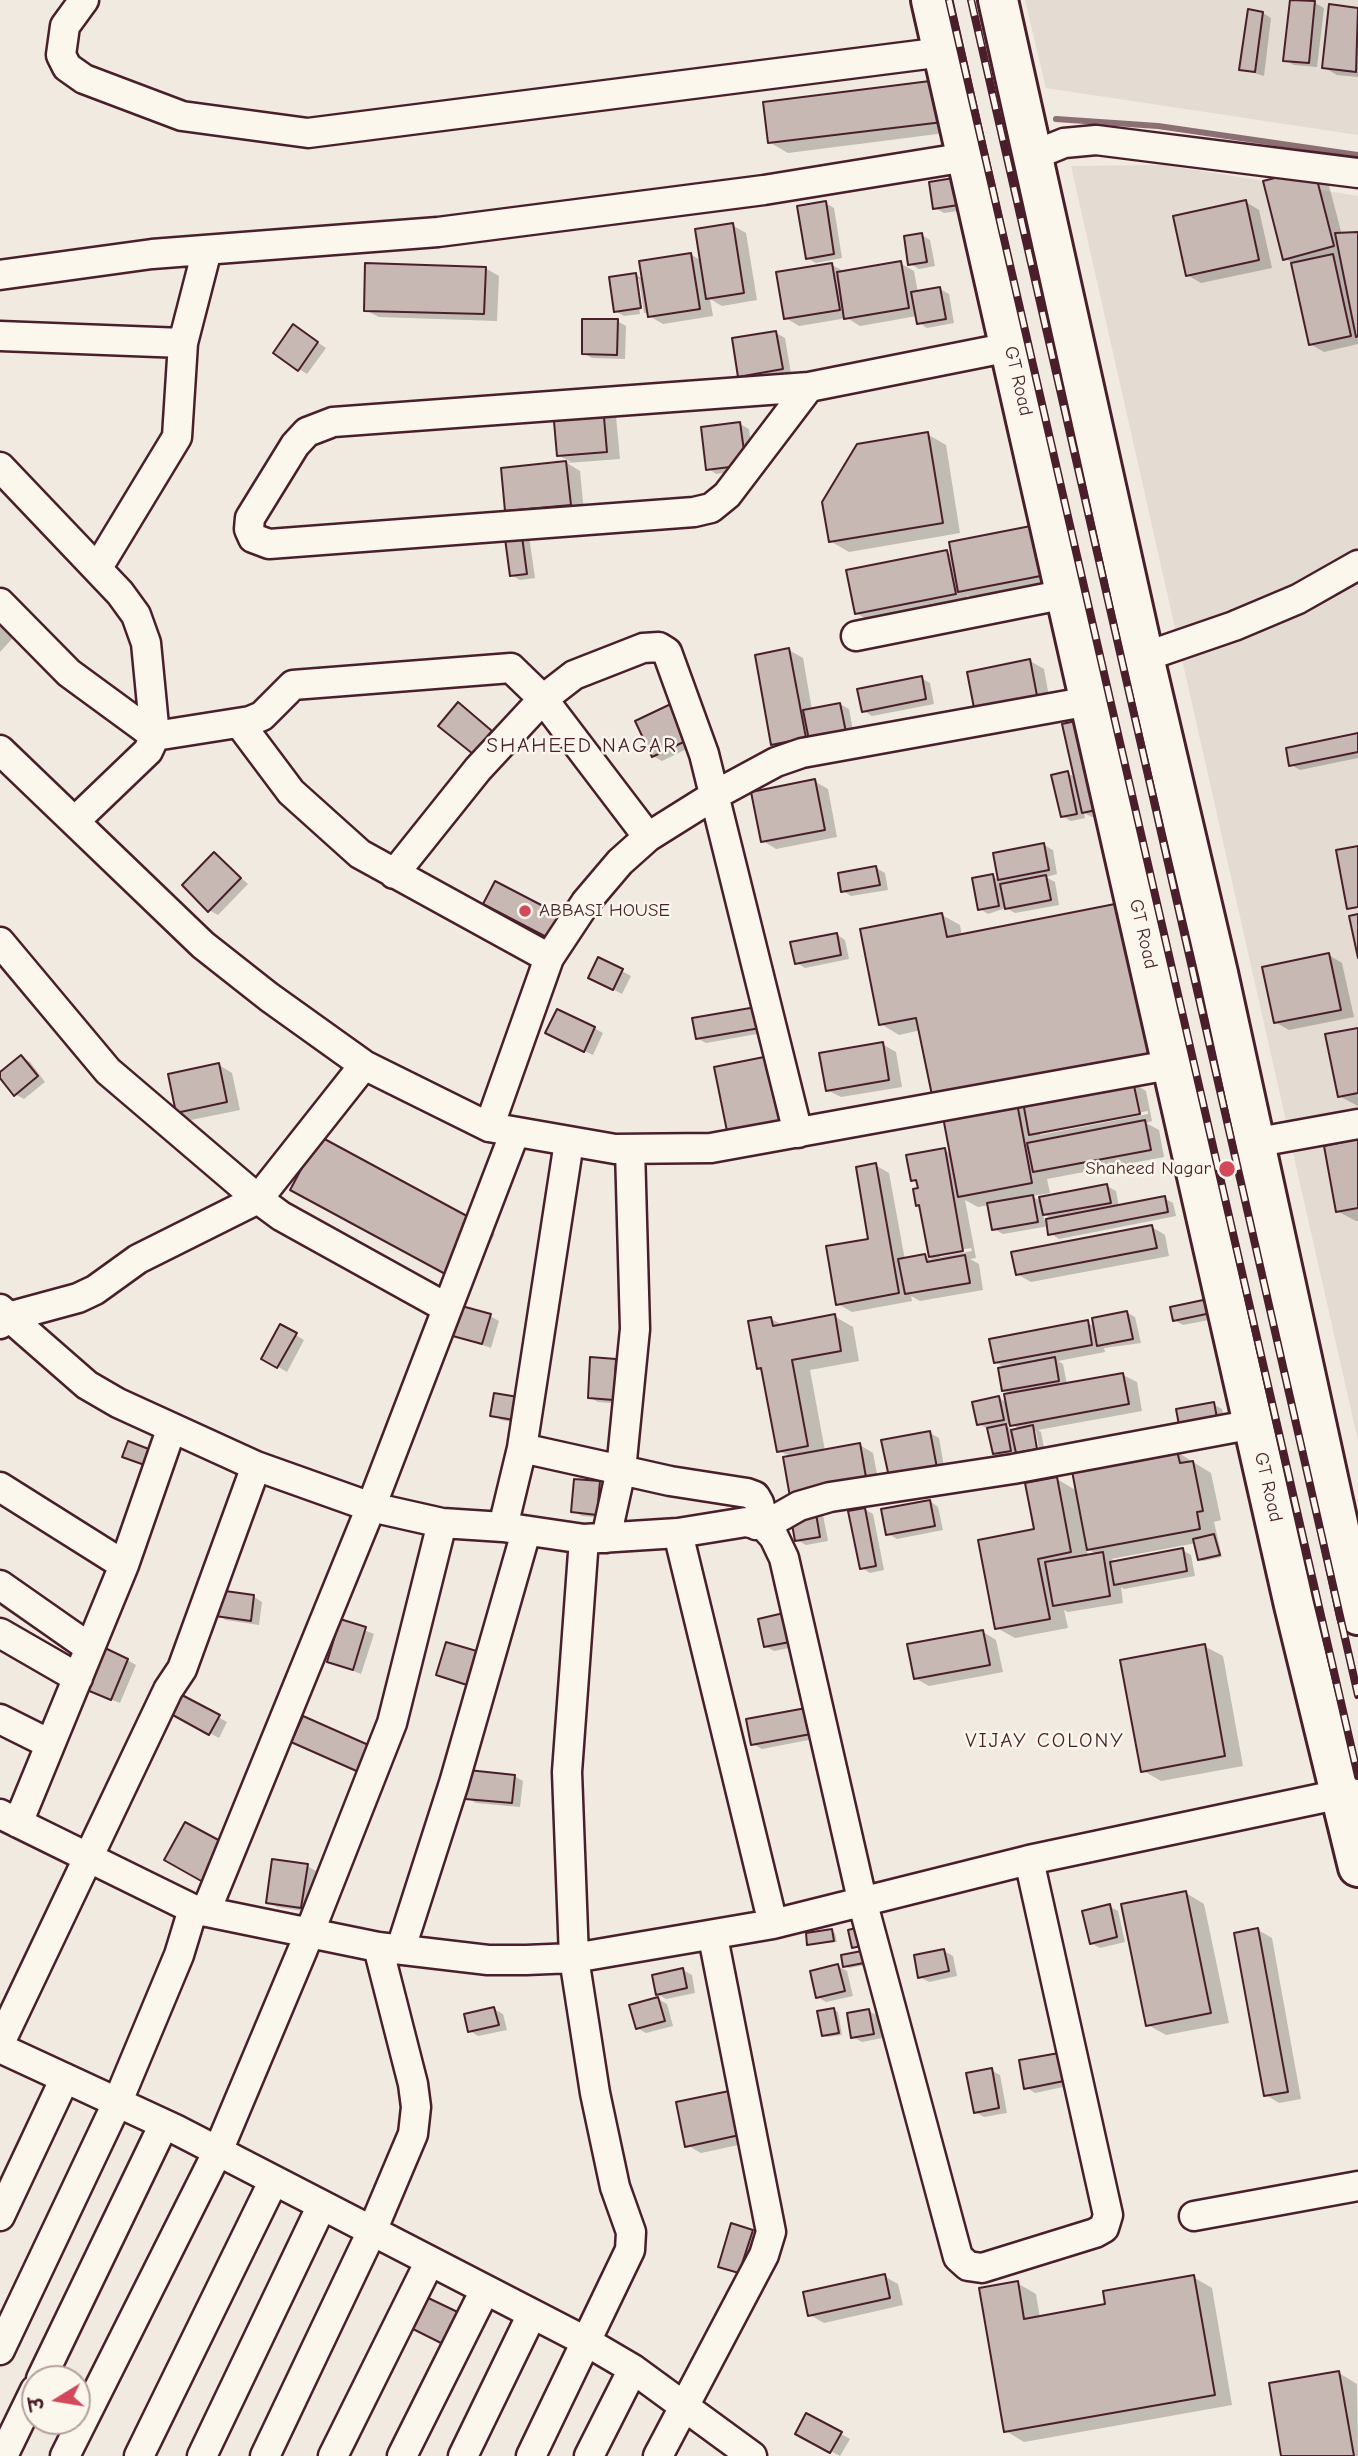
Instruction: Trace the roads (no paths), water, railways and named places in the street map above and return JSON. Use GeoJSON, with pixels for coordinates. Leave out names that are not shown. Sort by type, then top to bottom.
{"type":"FeatureCollection","features":[{"type":"Feature","properties":{"kind":"highway","name":"GT Road"},"geometry":{"type":"LineString","coordinates":[[932,0],[1175,1064],[1254,1424],[1349,1788],[1358,1867]]}},
{"type":"Feature","properties":{"kind":"highway"},"geometry":{"type":"LineString","coordinates":[[998,0],[1144,657],[1219,973],[1253,1143],[1358,1615]]}},
{"type":"Feature","properties":{"kind":"street"},"geometry":{"type":"LineString","coordinates":[[84,0],[65,26],[61,55],[68,68],[84,79],[181,116],[307,133],[943,52]]}},
{"type":"Feature","properties":{"kind":"street"},"geometry":{"type":"LineString","coordinates":[[1032,156],[1064,143],[1096,140],[1358,173]]}},
{"type":"Feature","properties":{"kind":"street"},"geometry":{"type":"LineString","coordinates":[[0,275],[152,254],[438,232],[764,190],[967,157]]}},
{"type":"Feature","properties":{"kind":"street"},"geometry":{"type":"LineString","coordinates":[[97,569],[177,438],[183,342],[207,250]]}},
{"type":"Feature","properties":{"kind":"street"},"geometry":{"type":"LineString","coordinates":[[0,336],[183,342]]}},
{"type":"Feature","properties":{"kind":"street"},"geometry":{"type":"LineString","coordinates":[[809,387],[727,495],[711,508],[694,512],[269,544],[253,538],[249,528],[250,518],[295,445],[307,432],[332,422],[809,387],[1010,347]]}},
{"type":"Feature","properties":{"kind":"street"},"geometry":{"type":"LineString","coordinates":[[0,467],[97,569],[136,615],[146,643],[155,736],[148,751],[75,821]]}},
{"type":"Feature","properties":{"kind":"street"},"geometry":{"type":"LineString","coordinates":[[1144,657],[1298,599],[1358,565]]}},
{"type":"Feature","properties":{"kind":"street"},"geometry":{"type":"LineString","coordinates":[[856,636],[1066,594]]}},
{"type":"Feature","properties":{"kind":"street"},"geometry":{"type":"LineString","coordinates":[[0,603],[69,673],[155,736],[240,724],[262,716],[293,685],[511,668],[543,699],[648,837]]}},
{"type":"Feature","properties":{"kind":"street"},"geometry":{"type":"LineString","coordinates":[[394,874],[478,769],[543,699],[574,675],[643,648],[659,647],[667,652],[715,795],[798,1133]]}},
{"type":"Feature","properties":{"kind":"street"},"geometry":{"type":"LineString","coordinates":[[0,2350],[117,2101],[371,1507],[447,1308],[502,1130],[549,958],[586,902],[620,862],[648,837],[715,795],[776,762],[802,753],[1090,701]]}},
{"type":"Feature","properties":{"kind":"street"},"geometry":{"type":"LineString","coordinates":[[240,724],[291,792],[360,854],[549,958]]}},
{"type":"Feature","properties":{"kind":"street"},"geometry":{"type":"LineString","coordinates":[[0,750],[203,945],[269,997],[364,1065],[502,1130],[630,1149],[711,1149],[1175,1064]]}},
{"type":"Feature","properties":{"kind":"street"},"geometry":{"type":"LineString","coordinates":[[0,942],[108,1071],[258,1199],[281,1216],[447,1308]]}},
{"type":"Feature","properties":{"kind":"street"},"geometry":{"type":"LineString","coordinates":[[3,1317],[78,1298],[138,1259],[258,1199],[364,1065]]}},
{"type":"Feature","properties":{"kind":"street"},"geometry":{"type":"LineString","coordinates":[[1253,1143],[1358,1124]]}},
{"type":"Feature","properties":{"kind":"street"},"geometry":{"type":"LineString","coordinates":[[265,2456],[372,2231],[414,2134],[416,2107],[390,1948],[454,1783],[515,1530],[522,1448],[569,1142]]}},
{"type":"Feature","properties":{"kind":"street"},"geometry":{"type":"LineString","coordinates":[[531,2456],[630,2250],[631,2232],[615,2187],[595,2093],[574,1958],[567,1772],[595,1538],[621,1470],[635,1329],[630,1149]]}},
{"type":"Feature","properties":{"kind":"street"},"geometry":{"type":"LineString","coordinates":[[3,1317],[87,1385],[171,1430],[256,1466],[371,1507],[442,1523],[595,1538],[678,1533],[746,1522],[760,1525],[774,1537],[784,1558],[863,1904],[958,2257],[968,2266],[982,2269],[1095,2234],[1104,2228],[1108,2214],[1029,1860]]}},
{"type":"Feature","properties":{"kind":"street"},"geometry":{"type":"LineString","coordinates":[[760,1525],[799,1506],[830,1497],[1013,1469],[1254,1424]]}},
{"type":"Feature","properties":{"kind":"street"},"geometry":{"type":"LineString","coordinates":[[171,1430],[124,1565],[78,1678],[50,1744],[9,1818],[200,1910],[390,1948],[488,1960],[574,1958],[713,1937],[773,1924],[863,1904],[1029,1860],[1349,1788]]}},
{"type":"Feature","properties":{"kind":"street"},"geometry":{"type":"LineString","coordinates":[[522,1448],[621,1470],[747,1493],[755,1496],[759,1503],[760,1525]]}},
{"type":"Feature","properties":{"kind":"street"},"geometry":{"type":"LineString","coordinates":[[256,1466],[182,1669],[168,1690],[0,2046],[218,2151],[587,2342],[633,2369],[683,2406],[736,2451]]}},
{"type":"Feature","properties":{"kind":"street"},"geometry":{"type":"LineString","coordinates":[[0,1487],[124,1565]]}},
{"type":"Feature","properties":{"kind":"street"},"geometry":{"type":"LineString","coordinates":[[65,2456],[218,2151],[308,1933],[392,1723],[442,1523]]}},
{"type":"Feature","properties":{"kind":"street"},"geometry":{"type":"LineString","coordinates":[[678,1533],[773,1924]]}},
{"type":"Feature","properties":{"kind":"street"},"geometry":{"type":"LineString","coordinates":[[0,1585],[90,1648]]}},
{"type":"Feature","properties":{"kind":"street"},"geometry":{"type":"LineString","coordinates":[[0,1633],[78,1678]]}},
{"type":"Feature","properties":{"kind":"street"},"geometry":{"type":"LineString","coordinates":[[0,1719],[50,1744]]}},
{"type":"Feature","properties":{"kind":"street"},"geometry":{"type":"LineString","coordinates":[[658,2456],[764,2255],[771,2232],[713,1937]]}},
{"type":"Feature","properties":{"kind":"street"},"geometry":{"type":"LineString","coordinates":[[0,2216],[65,2078]]}},
{"type":"Feature","properties":{"kind":"street"},"geometry":{"type":"LineString","coordinates":[[48,2365],[164,2124]]}},
{"type":"Feature","properties":{"kind":"street"},"geometry":{"type":"LineString","coordinates":[[139,2456],[274,2180]]}},
{"type":"Feature","properties":{"kind":"street"},"geometry":{"type":"LineString","coordinates":[[1194,2216],[1358,2186]]}},
{"type":"Feature","properties":{"kind":"street"},"geometry":{"type":"LineString","coordinates":[[202,2456],[323,2205]]}},
{"type":"Feature","properties":{"kind":"street"},"geometry":{"type":"LineString","coordinates":[[333,2456],[430,2261]]}},
{"type":"Feature","properties":{"kind":"street"},"geometry":{"type":"LineString","coordinates":[[402,2456],[485,2290]]}},
{"type":"Feature","properties":{"kind":"street"},"geometry":{"type":"LineString","coordinates":[[463,2456],[532,2314]]}},
{"type":"Feature","properties":{"kind":"street"},"geometry":{"type":"LineString","coordinates":[[589,2456],[633,2369]]}},
{"type":"Feature","properties":{"kind":"street"},"geometry":{"type":"LineString","coordinates":[[3,2456],[21,2419]]}},
{"type":"Feature","properties":{"kind":"waterway"},"geometry":{"type":"LineString","coordinates":[[1056,119],[1158,126],[1358,155]]}},
{"type":"Feature","properties":{"kind":"railway"},"geometry":{"type":"LineString","coordinates":[[949,0],[1358,1776]]}},
{"type":"Feature","properties":{"kind":"railway"},"geometry":{"type":"LineString","coordinates":[[971,0],[1358,1695]]}},
{"type":"Feature","properties":{"kind":"place","name":"ABBASI HOUSE"},"geometry":{"type":"Point","coordinates":[525,911]}},
{"type":"Feature","properties":{"kind":"place","name":"Shaheed Nagar"},"geometry":{"type":"Point","coordinates":[1227,1169]}},
{"type":"Feature","properties":{"kind":"district","name":"SHAHEED NAGAR"},"geometry":{"type":"Point","coordinates":[582,746]}},
{"type":"Feature","properties":{"kind":"district","name":"VIJAY COLONY"},"geometry":{"type":"Point","coordinates":[1045,1741]}}]}
